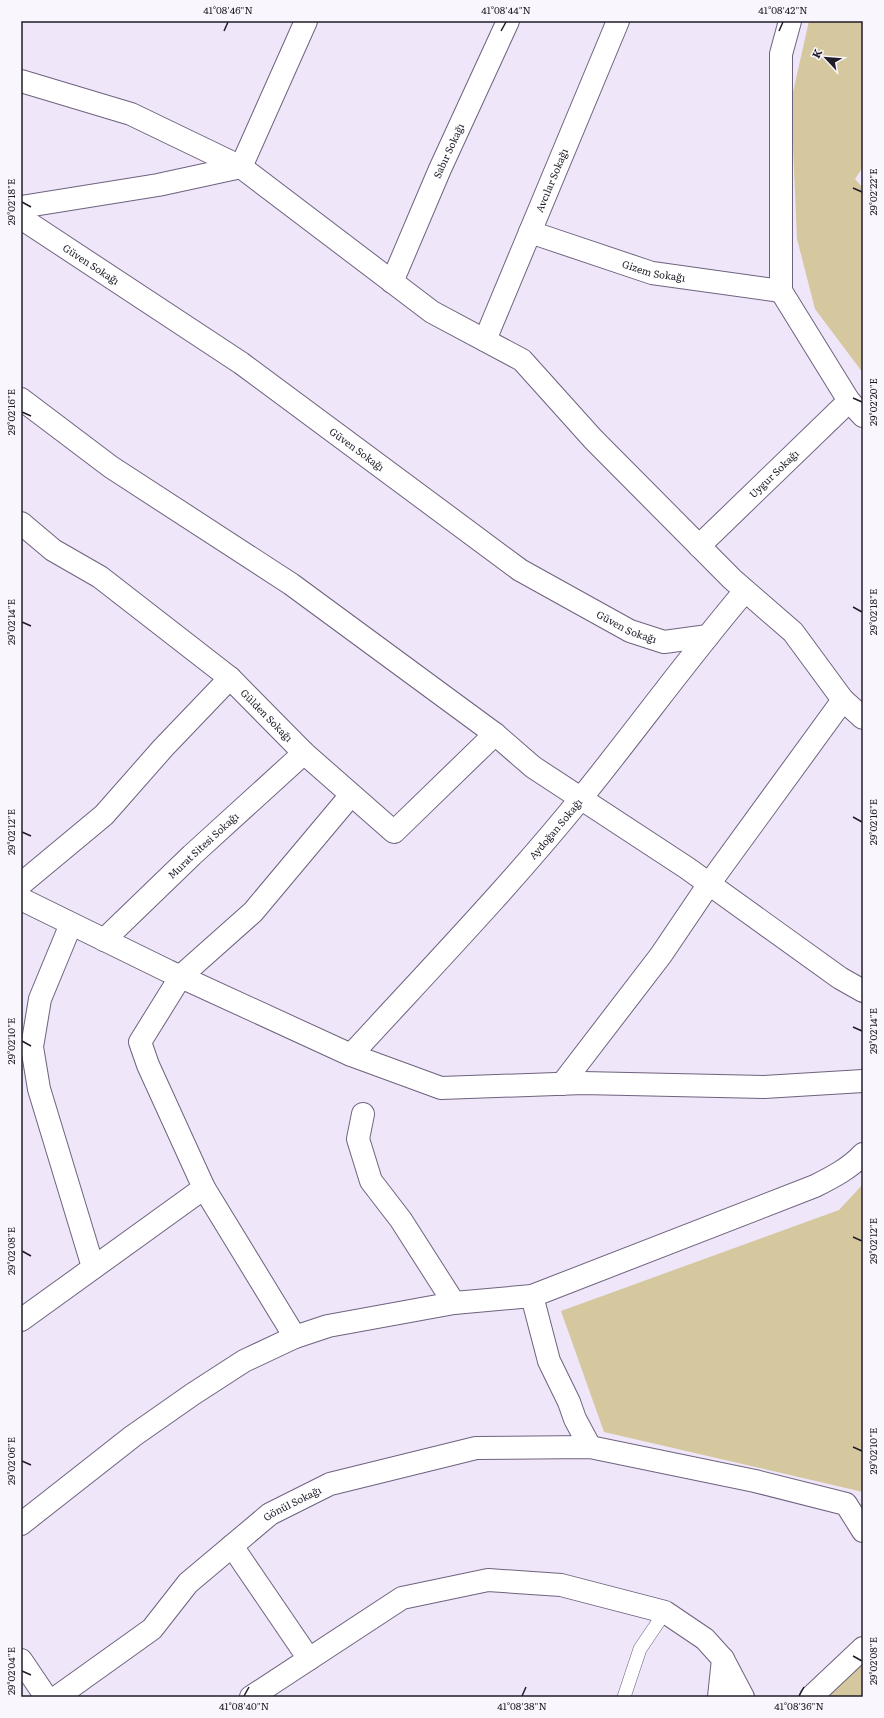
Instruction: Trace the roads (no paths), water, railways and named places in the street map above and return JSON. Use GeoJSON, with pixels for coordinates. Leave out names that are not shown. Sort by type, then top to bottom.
{"type":"FeatureCollection","features":[{"type":"Feature","properties":{"kind":"street"},"geometry":{"type":"LineString","coordinates":[[241,167],[306,21]]}},
{"type":"Feature","properties":{"kind":"street","name":"Sabır Sokağı"},"geometry":{"type":"LineString","coordinates":[[392,282],[440,169],[508,21]]}},
{"type":"Feature","properties":{"kind":"street","name":"Avcılar Sokağı"},"geometry":{"type":"LineString","coordinates":[[485,340],[618,21]]}},
{"type":"Feature","properties":{"kind":"street"},"geometry":{"type":"LineString","coordinates":[[790,21],[781,54],[781,291],[856,408]]}},
{"type":"Feature","properties":{"kind":"street"},"geometry":{"type":"LineString","coordinates":[[21,81],[131,114],[241,167],[432,312],[522,360],[593,439],[699,546],[745,591],[793,632],[843,700],[863,718]]}},
{"type":"Feature","properties":{"kind":"street"},"geometry":{"type":"LineString","coordinates":[[21,207],[158,185],[241,167]]}},
{"type":"Feature","properties":{"kind":"street","name":"Güven Sokağı"},"geometry":{"type":"LineString","coordinates":[[21,218],[241,362],[520,570],[630,631],[664,642],[708,636]]}},
{"type":"Feature","properties":{"kind":"street","name":"Gizem Sokağı"},"geometry":{"type":"LineString","coordinates":[[530,232],[652,273],[781,291]]}},
{"type":"Feature","properties":{"kind":"street"},"geometry":{"type":"LineString","coordinates":[[21,399],[111,467],[291,584],[495,734],[533,767],[709,884],[840,978],[863,991]]}},
{"type":"Feature","properties":{"kind":"street","name":"Uygur Sokağı"},"geometry":{"type":"LineString","coordinates":[[699,546],[856,408]]}},
{"type":"Feature","properties":{"kind":"street","name":"Gülden Sokağı"},"geometry":{"type":"LineString","coordinates":[[21,524],[53,550],[100,577],[230,678],[304,753],[394,832],[495,734]]}},
{"type":"Feature","properties":{"kind":"street","name":"Aydoğan Sokağı"},"geometry":{"type":"LineString","coordinates":[[351,1055],[492,902],[581,798],[745,591]]}},
{"type":"Feature","properties":{"kind":"street"},"geometry":{"type":"LineString","coordinates":[[21,884],[104,815],[163,748],[230,678]]}},
{"type":"Feature","properties":{"kind":"street"},"geometry":{"type":"LineString","coordinates":[[562,1084],[661,955],[709,884],[843,700]]}},
{"type":"Feature","properties":{"kind":"street","name":"Murat Sitesi Sokağı"},"geometry":{"type":"LineString","coordinates":[[104,940],[192,855],[304,753]]}},
{"type":"Feature","properties":{"kind":"street"},"geometry":{"type":"LineString","coordinates":[[295,1337],[204,1188],[148,1065],[140,1042],[181,976],[253,912],[351,795]]}},
{"type":"Feature","properties":{"kind":"street"},"geometry":{"type":"LineString","coordinates":[[21,899],[104,940],[351,1055],[441,1088],[583,1083],[764,1087],[863,1082]]}},
{"type":"Feature","properties":{"kind":"street"},"geometry":{"type":"LineString","coordinates":[[72,924],[40,999],[32,1047],[39,1089],[93,1267]]}},
{"type":"Feature","properties":{"kind":"street"},"geometry":{"type":"LineString","coordinates":[[363,1114],[358,1139],[371,1181],[401,1220],[454,1303]]}},
{"type":"Feature","properties":{"kind":"street"},"geometry":{"type":"LineString","coordinates":[[21,1524],[134,1436],[193,1394],[244,1361],[295,1337],[328,1326],[454,1303],[532,1296],[815,1186],[836,1176],[863,1154]]}},
{"type":"Feature","properties":{"kind":"street"},"geometry":{"type":"LineString","coordinates":[[21,1320],[204,1188]]}},
{"type":"Feature","properties":{"kind":"street"},"geometry":{"type":"LineString","coordinates":[[532,1296],[549,1361],[590,1447]]}},
{"type":"Feature","properties":{"kind":"street","name":"Gönül Sokağı"},"geometry":{"type":"LineString","coordinates":[[57,1697],[152,1629],[188,1583],[270,1514],[330,1484],[476,1448],[590,1447],[755,1481],[846,1504],[863,1531]]}},
{"type":"Feature","properties":{"kind":"street"},"geometry":{"type":"LineString","coordinates":[[232,1546],[309,1659]]}},
{"type":"Feature","properties":{"kind":"street"},"geometry":{"type":"LineString","coordinates":[[251,1697],[402,1598],[488,1580],[561,1585],[665,1612],[705,1639],[723,1659],[743,1697]]}},
{"type":"Feature","properties":{"kind":"street"},"geometry":{"type":"LineString","coordinates":[[811,1697],[863,1648]]}},
{"type":"Feature","properties":{"kind":"street"},"geometry":{"type":"LineString","coordinates":[[719,1697],[723,1659]]}},
{"type":"Feature","properties":{"kind":"street"},"geometry":{"type":"LineString","coordinates":[[21,1660],[46,1697]]}},
{"type":"Feature","properties":{"kind":"lane"},"geometry":{"type":"LineString","coordinates":[[624,1697],[640,1649],[665,1612]]}}]}
